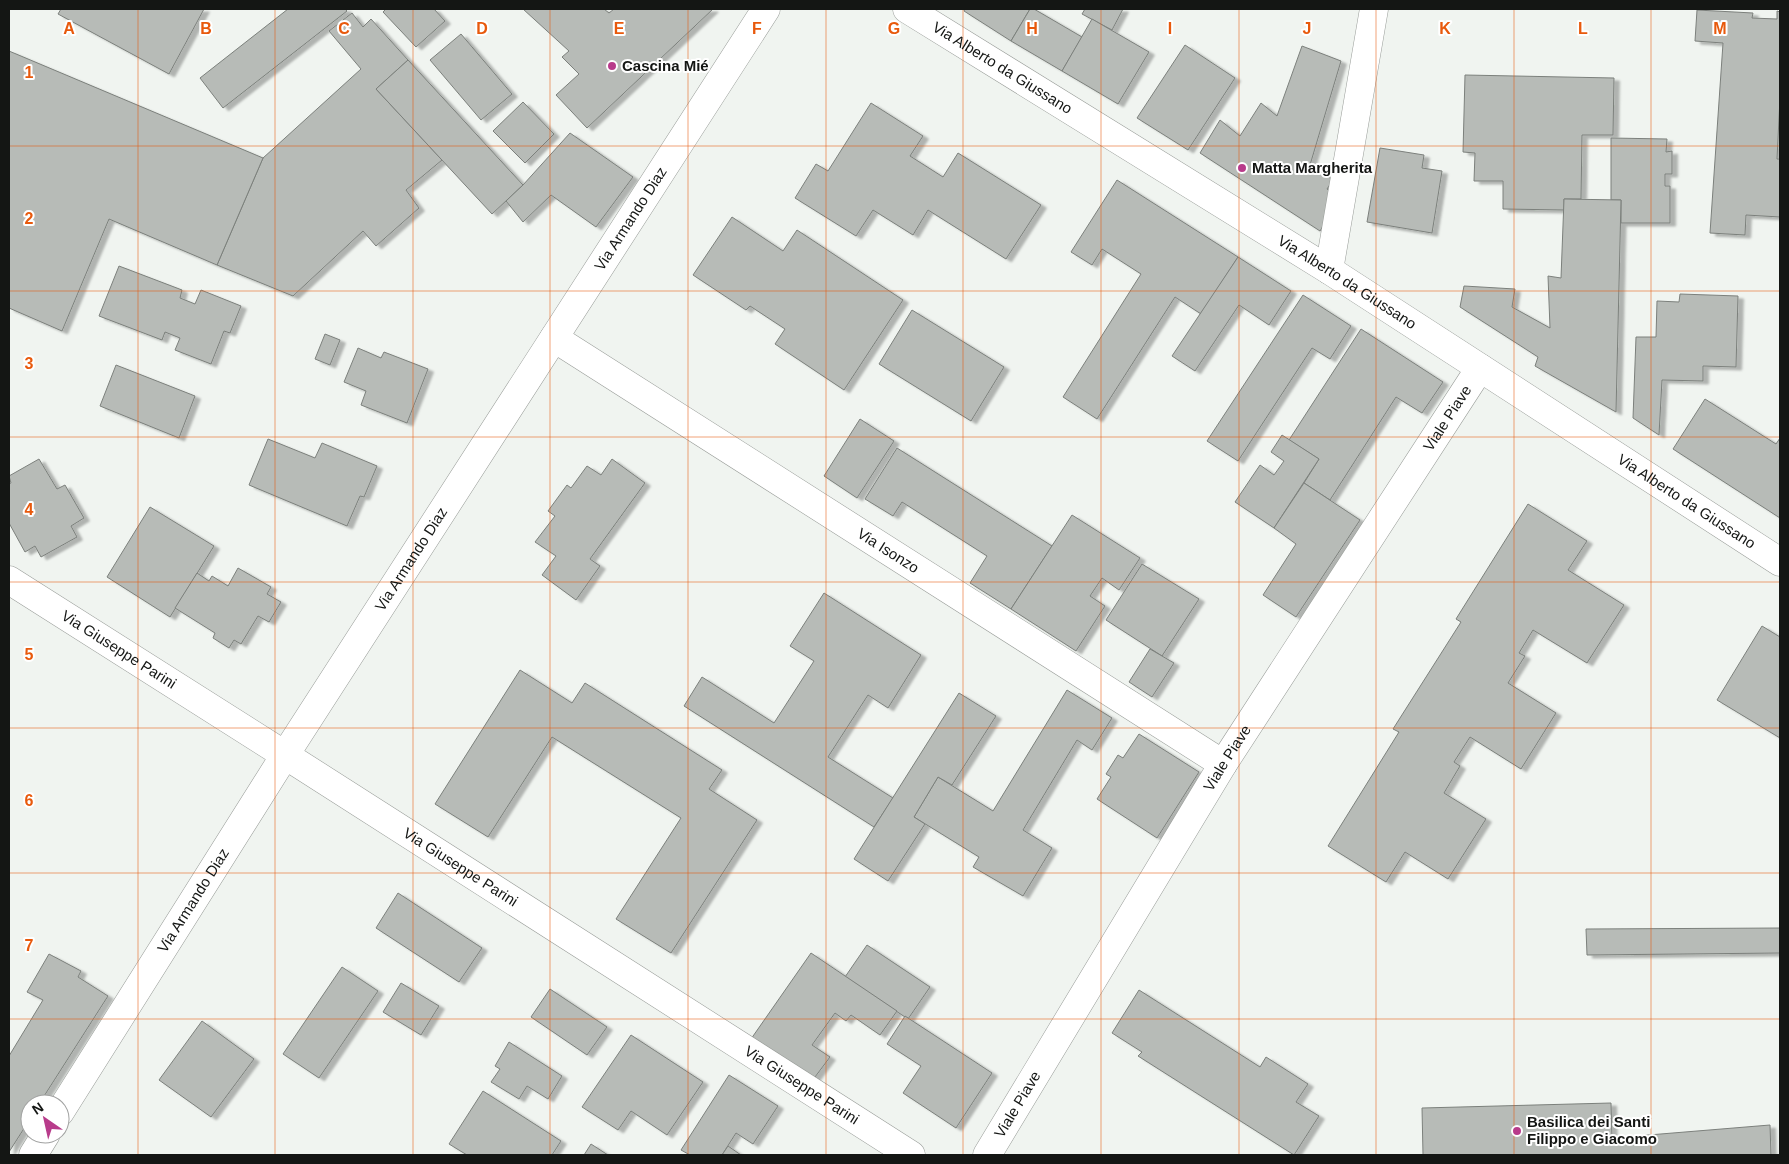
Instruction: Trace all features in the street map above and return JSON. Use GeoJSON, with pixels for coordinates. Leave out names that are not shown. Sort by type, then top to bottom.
{"type":"FeatureCollection","features":[{"type":"Feature","properties":{"kind":"street","name":"Via Armando Diaz"},"geometry":{"type":"LineString","coordinates":[[70,1096],[285,754],[766,9]]}},
{"type":"Feature","properties":{"kind":"street","name":"Via Alberto da Giussano"},"geometry":{"type":"LineString","coordinates":[[908,9],[1329,270],[1780,562]]}},
{"type":"Feature","properties":{"kind":"street"},"geometry":{"type":"LineString","coordinates":[[1329,270],[1374,9]]}},
{"type":"Feature","properties":{"kind":"street","name":"Via Isonzo"},"geometry":{"type":"LineString","coordinates":[[554,338],[1223,764]]}},
{"type":"Feature","properties":{"kind":"street","name":"Viale Piave"},"geometry":{"type":"LineString","coordinates":[[987,1155],[1223,764],[1480,368]]}},
{"type":"Feature","properties":{"kind":"street","name":"Via Giuseppe Parini"},"geometry":{"type":"LineString","coordinates":[[9,580],[285,754],[911,1155]]}},
{"type":"Feature","properties":{"kind":"street"},"geometry":{"type":"LineString","coordinates":[[32,1155],[39,1144]]}},
{"type":"Feature","properties":{"kind":"building"},"geometry":{"type":"Polygon","coordinates":[[[61,9],[204,9],[169,74],[58,14],[61,9]]]}},
{"type":"Feature","properties":{"kind":"building"},"geometry":{"type":"Polygon","coordinates":[[[288,9],[345,9],[347,11],[223,108],[200,78],[288,9]]]}},
{"type":"Feature","properties":{"kind":"building"},"geometry":{"type":"Polygon","coordinates":[[[386,9],[434,9],[445,21],[416,47],[383,12],[386,9]]]}},
{"type":"Feature","properties":{"kind":"building","name":"Cascina Mié"},"geometry":{"type":"Polygon","coordinates":[[[523,9],[604,9],[609,13],[614,9],[713,9],[587,128],[556,95],[579,74],[562,57],[569,51],[523,9]]]}},
{"type":"Feature","properties":{"kind":"building"},"geometry":{"type":"Polygon","coordinates":[[[965,9],[1030,9],[1011,41],[964,11],[965,9]]]}},
{"type":"Feature","properties":{"kind":"building"},"geometry":{"type":"Polygon","coordinates":[[[1030,9],[1034,9],[1082,37],[1062,71],[1011,41],[1030,9]]]}},
{"type":"Feature","properties":{"kind":"building"},"geometry":{"type":"Polygon","coordinates":[[[1085,9],[1123,9],[1112,30],[1082,14],[1085,9]]]}},
{"type":"Feature","properties":{"kind":"building"},"geometry":{"type":"Polygon","coordinates":[[[1697,10],[1753,13],[1752,18],[1777,19],[1777,11],[1780,12],[1780,98],[1777,159],[1780,159],[1780,217],[1746,215],[1745,235],[1710,233],[1723,43],[1695,41],[1697,10]]]}},
{"type":"Feature","properties":{"kind":"building"},"geometry":{"type":"Polygon","coordinates":[[[352,13],[363,27],[371,19],[408,60],[376,89],[442,160],[406,190],[419,208],[376,246],[363,231],[293,296],[217,265],[263,158],[361,69],[329,31],[352,13]]]}},
{"type":"Feature","properties":{"kind":"building"},"geometry":{"type":"Polygon","coordinates":[[[1092,19],[1149,52],[1118,104],[1062,71],[1092,19]]]}},
{"type":"Feature","properties":{"kind":"building"},"geometry":{"type":"Polygon","coordinates":[[[461,34],[512,94],[481,120],[430,60],[461,34]]]}},
{"type":"Feature","properties":{"kind":"building"},"geometry":{"type":"Polygon","coordinates":[[[1185,45],[1235,78],[1188,150],[1137,118],[1185,45]]]}},
{"type":"Feature","properties":{"kind":"building"},"geometry":{"type":"Polygon","coordinates":[[[1302,46],[1341,61],[1310,165],[1333,180],[1327,189],[1340,199],[1320,231],[1200,153],[1220,120],[1240,136],[1261,103],[1277,116],[1302,46]]]}},
{"type":"Feature","properties":{"kind":"building"},"geometry":{"type":"Polygon","coordinates":[[[9,51],[263,158],[217,265],[109,219],[62,331],[9,308],[9,51]]]}},
{"type":"Feature","properties":{"kind":"building"},"geometry":{"type":"Polygon","coordinates":[[[408,60],[523,185],[492,214],[376,89],[408,60]]]}},
{"type":"Feature","properties":{"kind":"building"},"geometry":{"type":"Polygon","coordinates":[[[1465,75],[1614,78],[1613,135],[1582,135],[1581,199],[1564,199],[1564,210],[1503,209],[1503,181],[1474,181],[1475,153],[1463,152],[1465,75]]]}},
{"type":"Feature","properties":{"kind":"building"},"geometry":{"type":"Polygon","coordinates":[[[523,102],[554,134],[525,163],[493,131],[523,102]]]}},
{"type":"Feature","properties":{"kind":"building"},"geometry":{"type":"Polygon","coordinates":[[[871,103],[923,136],[910,156],[943,177],[958,153],[1041,205],[1006,259],[928,210],[913,235],[873,210],[856,236],[795,198],[816,164],[828,171],[871,103]]]}},
{"type":"Feature","properties":{"kind":"building"},"geometry":{"type":"Polygon","coordinates":[[[570,133],[633,177],[596,227],[551,195],[523,222],[506,201],[570,133]]]}},
{"type":"Feature","properties":{"kind":"building"},"geometry":{"type":"Polygon","coordinates":[[[1611,138],[1667,139],[1666,152],[1672,151],[1672,174],[1665,174],[1665,186],[1670,186],[1670,223],[1621,223],[1621,200],[1611,200],[1611,138]]]}},
{"type":"Feature","properties":{"kind":"building"},"geometry":{"type":"Polygon","coordinates":[[[1380,148],[1424,155],[1422,168],[1442,171],[1432,233],[1367,222],[1380,148]]]}},
{"type":"Feature","properties":{"kind":"building"},"geometry":{"type":"Polygon","coordinates":[[[1117,180],[1238,257],[1201,314],[1175,297],[1097,419],[1063,397],[1141,274],[1102,249],[1092,265],[1071,252],[1117,180]]]}},
{"type":"Feature","properties":{"kind":"building"},"geometry":{"type":"Polygon","coordinates":[[[1564,199],[1621,200],[1616,412],[1535,366],[1538,357],[1460,307],[1464,286],[1515,289],[1512,307],[1550,328],[1548,276],[1561,278],[1564,199]]]}},
{"type":"Feature","properties":{"kind":"building"},"geometry":{"type":"Polygon","coordinates":[[[732,217],[783,251],[797,230],[903,300],[844,390],[775,344],[785,329],[750,306],[746,310],[693,275],[732,217]]]}},
{"type":"Feature","properties":{"kind":"building"},"geometry":{"type":"Polygon","coordinates":[[[1238,257],[1291,291],[1269,325],[1239,305],[1195,371],[1172,356],[1238,257]]]}},
{"type":"Feature","properties":{"kind":"building"},"geometry":{"type":"Polygon","coordinates":[[[119,266],[182,290],[180,298],[195,304],[201,290],[241,306],[230,333],[224,331],[211,364],[175,350],[180,338],[165,332],[162,340],[99,316],[119,266]]]}},
{"type":"Feature","properties":{"kind":"building"},"geometry":{"type":"Polygon","coordinates":[[[1680,294],[1738,296],[1736,367],[1703,366],[1703,381],[1662,380],[1659,435],[1633,418],[1636,337],[1656,337],[1657,301],[1679,302],[1680,294]]]}},
{"type":"Feature","properties":{"kind":"building"},"geometry":{"type":"Polygon","coordinates":[[[1303,295],[1351,326],[1330,359],[1312,348],[1238,461],[1207,441],[1303,295]]]}},
{"type":"Feature","properties":{"kind":"building"},"geometry":{"type":"Polygon","coordinates":[[[912,310],[1004,367],[971,421],[879,364],[912,310]]]}},
{"type":"Feature","properties":{"kind":"building"},"geometry":{"type":"Polygon","coordinates":[[[1361,329],[1443,382],[1422,413],[1396,397],[1330,500],[1304,483],[1319,459],[1289,440],[1361,329]]]}},
{"type":"Feature","properties":{"kind":"building"},"geometry":{"type":"Polygon","coordinates":[[[325,334],[340,340],[330,365],[315,359],[325,334]]]}},
{"type":"Feature","properties":{"kind":"building"},"geometry":{"type":"Polygon","coordinates":[[[358,348],[381,358],[384,352],[428,369],[407,423],[361,405],[366,391],[344,382],[358,348]]]}},
{"type":"Feature","properties":{"kind":"building"},"geometry":{"type":"Polygon","coordinates":[[[116,365],[195,396],[179,438],[100,406],[116,365]]]}},
{"type":"Feature","properties":{"kind":"building"},"geometry":{"type":"Polygon","coordinates":[[[1705,399],[1776,444],[1780,438],[1780,518],[1673,449],[1705,399]]]}},
{"type":"Feature","properties":{"kind":"building"},"geometry":{"type":"Polygon","coordinates":[[[860,419],[894,441],[857,498],[824,476],[860,419]]]}},
{"type":"Feature","properties":{"kind":"building"},"geometry":{"type":"Polygon","coordinates":[[[1282,435],[1319,459],[1274,528],[1235,502],[1260,465],[1274,475],[1284,461],[1271,452],[1282,435]]]}},
{"type":"Feature","properties":{"kind":"building"},"geometry":{"type":"Polygon","coordinates":[[[268,439],[315,458],[322,443],[377,466],[364,497],[360,496],[347,526],[249,485],[268,439]]]}},
{"type":"Feature","properties":{"kind":"building"},"geometry":{"type":"Polygon","coordinates":[[[897,448],[1052,546],[1011,609],[970,583],[987,556],[902,502],[893,516],[865,499],[897,448]]]}},
{"type":"Feature","properties":{"kind":"building"},"geometry":{"type":"Polygon","coordinates":[[[39,459],[57,489],[65,485],[84,518],[71,526],[77,537],[41,557],[35,546],[25,552],[9,523],[9,484],[11,483],[9,476],[39,459]]]}},
{"type":"Feature","properties":{"kind":"building"},"geometry":{"type":"Polygon","coordinates":[[[612,459],[645,483],[590,559],[600,566],[576,600],[542,575],[556,556],[535,542],[555,516],[548,511],[567,485],[571,488],[587,466],[601,475],[612,459]]]}},
{"type":"Feature","properties":{"kind":"building"},"geometry":{"type":"Polygon","coordinates":[[[1304,483],[1360,520],[1296,617],[1263,595],[1296,544],[1274,528],[1304,483]]]}},
{"type":"Feature","properties":{"kind":"building"},"geometry":{"type":"Polygon","coordinates":[[[1528,504],[1587,541],[1568,570],[1624,605],[1587,663],[1533,630],[1519,653],[1525,656],[1508,683],[1556,713],[1521,769],[1470,737],[1454,762],[1460,766],[1444,793],[1486,819],[1448,879],[1405,852],[1386,882],[1328,846],[1399,732],[1393,729],[1461,622],[1456,619],[1528,504]]]}},
{"type":"Feature","properties":{"kind":"building"},"geometry":{"type":"Polygon","coordinates":[[[150,507],[214,546],[170,617],[107,577],[150,507]]]}},
{"type":"Feature","properties":{"kind":"building"},"geometry":{"type":"Polygon","coordinates":[[[1072,515],[1140,558],[1119,590],[1102,578],[1090,596],[1105,606],[1076,651],[1011,609],[1072,515]]]}},
{"type":"Feature","properties":{"kind":"building"},"geometry":{"type":"Polygon","coordinates":[[[1142,564],[1199,599],[1162,656],[1106,620],[1142,564]]]}},
{"type":"Feature","properties":{"kind":"building"},"geometry":{"type":"Polygon","coordinates":[[[238,568],[271,587],[267,594],[281,602],[269,622],[258,616],[241,644],[234,640],[229,648],[213,638],[215,633],[175,608],[197,573],[209,581],[212,576],[228,586],[238,568]]]}},
{"type":"Feature","properties":{"kind":"building"},"geometry":{"type":"Polygon","coordinates":[[[824,593],[921,655],[888,708],[868,695],[828,757],[893,798],[874,827],[684,706],[702,677],[774,723],[814,661],[790,646],[824,593]]]}},
{"type":"Feature","properties":{"kind":"building"},"geometry":{"type":"Polygon","coordinates":[[[1762,626],[1780,637],[1780,738],[1717,700],[1762,626]]]}},
{"type":"Feature","properties":{"kind":"building"},"geometry":{"type":"Polygon","coordinates":[[[1150,649],[1174,663],[1152,697],[1129,682],[1150,649]]]}},
{"type":"Feature","properties":{"kind":"building"},"geometry":{"type":"Polygon","coordinates":[[[520,670],[572,703],[585,683],[722,770],[709,789],[757,820],[671,953],[616,919],[681,818],[552,737],[488,837],[435,804],[520,670]]]}},
{"type":"Feature","properties":{"kind":"building"},"geometry":{"type":"Polygon","coordinates":[[[1067,690],[1112,718],[1092,750],[1077,740],[1023,830],[1052,848],[1023,896],[973,867],[979,857],[914,817],[938,777],[993,811],[1067,690]]]}},
{"type":"Feature","properties":{"kind":"building"},"geometry":{"type":"Polygon","coordinates":[[[959,693],[996,716],[952,785],[938,777],[914,817],[925,824],[888,881],[854,859],[959,693]]]}},
{"type":"Feature","properties":{"kind":"building"},"geometry":{"type":"Polygon","coordinates":[[[1139,734],[1199,772],[1157,838],[1097,799],[1111,777],[1106,774],[1118,755],[1123,758],[1139,734]]]}},
{"type":"Feature","properties":{"kind":"building"},"geometry":{"type":"Polygon","coordinates":[[[398,893],[482,948],[459,982],[376,928],[398,893]]]}},
{"type":"Feature","properties":{"kind":"building"},"geometry":{"type":"Polygon","coordinates":[[[1780,928],[1780,953],[1587,955],[1586,929],[1780,928]]]}},
{"type":"Feature","properties":{"kind":"building"},"geometry":{"type":"Polygon","coordinates":[[[867,945],[930,987],[908,1019],[845,977],[867,945]]]}},
{"type":"Feature","properties":{"kind":"building"},"geometry":{"type":"Polygon","coordinates":[[[811,953],[897,1011],[880,1035],[851,1015],[846,1021],[835,1013],[812,1045],[830,1057],[812,1081],[751,1039],[811,953]]]}},
{"type":"Feature","properties":{"kind":"building"},"geometry":{"type":"Polygon","coordinates":[[[49,954],[81,971],[78,977],[108,996],[45,1094],[20,1094],[20,1135],[9,1152],[9,1056],[43,1000],[27,992],[49,954]]]}},
{"type":"Feature","properties":{"kind":"building"},"geometry":{"type":"Polygon","coordinates":[[[342,967],[378,991],[319,1078],[283,1054],[342,967]]]}},
{"type":"Feature","properties":{"kind":"building"},"geometry":{"type":"Polygon","coordinates":[[[401,983],[439,1006],[421,1035],[383,1012],[401,983]]]}},
{"type":"Feature","properties":{"kind":"building"},"geometry":{"type":"Polygon","coordinates":[[[550,989],[607,1027],[587,1055],[531,1017],[550,989]]]}},
{"type":"Feature","properties":{"kind":"building"},"geometry":{"type":"Polygon","coordinates":[[[1139,990],[1260,1067],[1266,1057],[1308,1084],[1296,1102],[1319,1116],[1294,1155],[1138,1056],[1142,1052],[1112,1033],[1139,990]]]}},
{"type":"Feature","properties":{"kind":"building"},"geometry":{"type":"Polygon","coordinates":[[[905,1016],[992,1073],[956,1128],[903,1093],[921,1066],[887,1044],[905,1016]]]}},
{"type":"Feature","properties":{"kind":"building"},"geometry":{"type":"Polygon","coordinates":[[[202,1021],[254,1059],[211,1117],[159,1080],[202,1021]]]}},
{"type":"Feature","properties":{"kind":"building"},"geometry":{"type":"Polygon","coordinates":[[[631,1035],[703,1082],[667,1135],[631,1111],[618,1130],[582,1107],[631,1035]]]}},
{"type":"Feature","properties":{"kind":"building"},"geometry":{"type":"Polygon","coordinates":[[[509,1042],[562,1076],[548,1099],[527,1086],[519,1099],[491,1082],[500,1069],[495,1066],[509,1042]]]}},
{"type":"Feature","properties":{"kind":"building"},"geometry":{"type":"Polygon","coordinates":[[[729,1075],[778,1106],[753,1144],[736,1133],[722,1155],[690,1155],[681,1150],[729,1075]]]}},
{"type":"Feature","properties":{"kind":"building"},"geometry":{"type":"Polygon","coordinates":[[[483,1091],[561,1141],[552,1155],[467,1155],[449,1144],[483,1091]]]}},
{"type":"Feature","properties":{"kind":"building","name":"Basilica dei Santi Filippo e Giacomo"},"geometry":{"type":"Polygon","coordinates":[[[1611,1103],[1612,1138],[1770,1125],[1771,1155],[1423,1155],[1422,1108],[1611,1103]]]}},
{"type":"Feature","properties":{"kind":"building"},"geometry":{"type":"Polygon","coordinates":[[[591,1144],[608,1155],[584,1155],[591,1144]]]}},
{"type":"Feature","properties":{"kind":"building"},"geometry":{"type":"Polygon","coordinates":[[[728,1146],[741,1155],[722,1155],[728,1146]]]}},
{"type":"Feature","properties":{"kind":"place","name":"Cascina Mié"},"geometry":{"type":"Point","coordinates":[612,66]}},
{"type":"Feature","properties":{"kind":"place","name":"Matta Margherita"},"geometry":{"type":"Point","coordinates":[1242,168]}},
{"type":"Feature","properties":{"kind":"place","name":"Basilica dei Santi Filippo e Giacomo"},"geometry":{"type":"Point","coordinates":[1517,1131]}}]}
